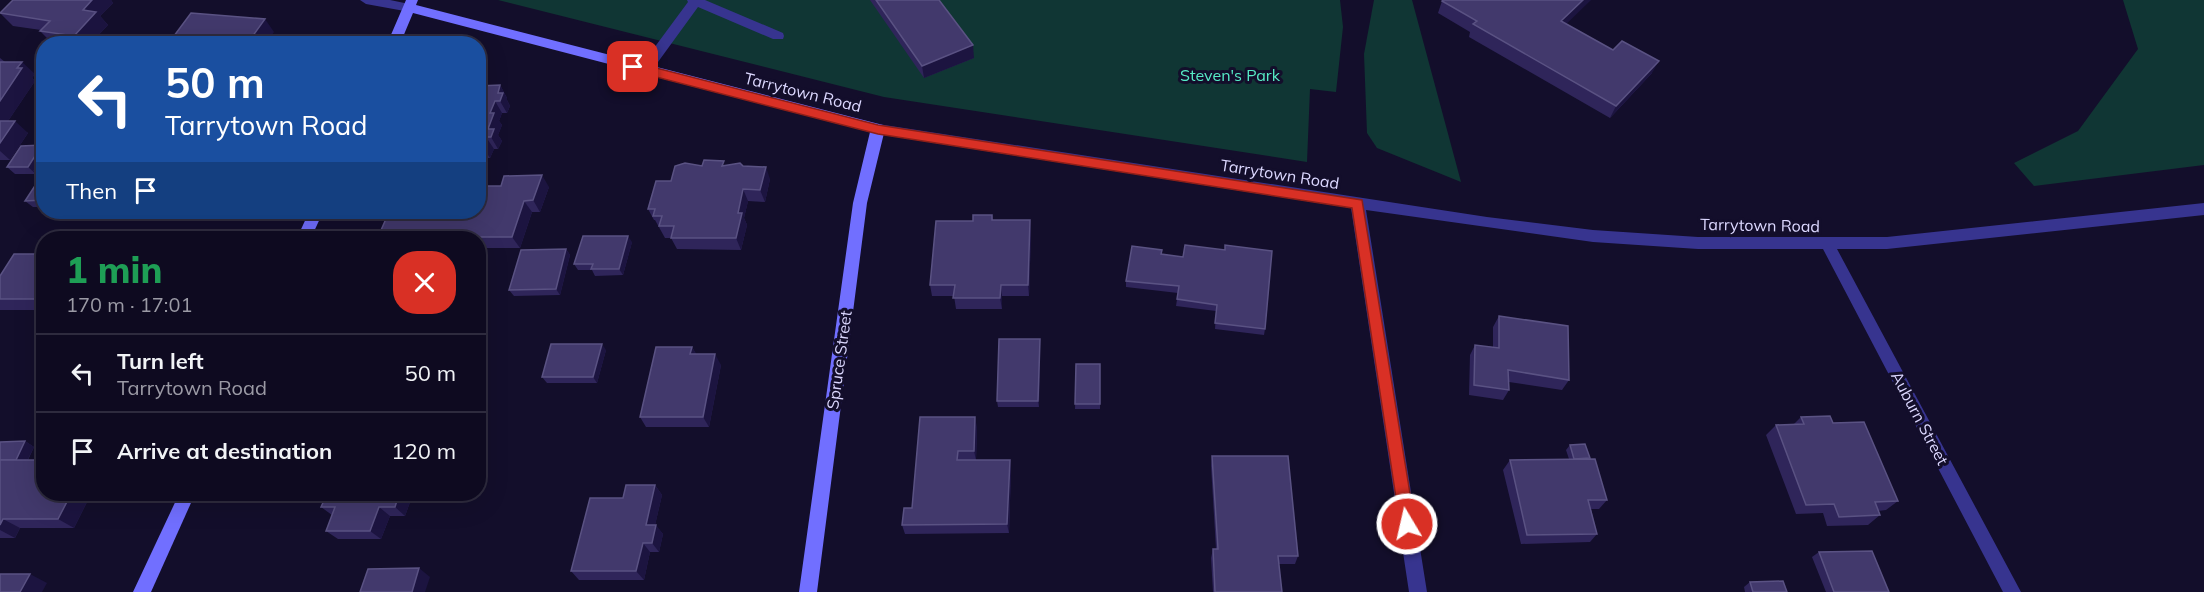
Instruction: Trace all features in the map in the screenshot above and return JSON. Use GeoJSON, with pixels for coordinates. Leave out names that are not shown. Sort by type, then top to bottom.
{"type":"FeatureCollection","features":[{"type":"Feature","properties":{"kind":"street","name":"Tarrytown Road"},"geometry":{"type":"LineString","coordinates":[[366,0],[411,4],[645,70],[878,129],[1358,204],[1593,236],[1698,243],[1887,243],[2204,209]]}},
{"type":"Feature","properties":{"kind":"street"},"geometry":{"type":"LineString","coordinates":[[645,70],[694,0],[778,36]]}},
{"type":"Feature","properties":{"kind":"street"},"geometry":{"type":"LineString","coordinates":[[397,36],[411,4]]}},
{"type":"Feature","properties":{"kind":"street","name":"Spruce Street"},"geometry":{"type":"LineString","coordinates":[[808,592],[860,203],[878,129]]}},
{"type":"Feature","properties":{"kind":"street"},"geometry":{"type":"LineString","coordinates":[[1358,204],[1418,592]]}},
{"type":"Feature","properties":{"kind":"street","name":"Auburn Street"},"geometry":{"type":"LineString","coordinates":[[1828,244],[2012,592]]}},
{"type":"Feature","properties":{"kind":"street"},"geometry":{"type":"LineString","coordinates":[[142,592],[184,501]]}},
{"type":"Feature","properties":{"kind":"green space","name":"Steven's Park"},"geometry":{"type":"Polygon","coordinates":[[[498,0],[1340,0],[1343,27],[1336,92],[1310,89],[1307,162],[884,97],[498,0]]]}},
{"type":"Feature","properties":{"kind":"green space"},"geometry":{"type":"Polygon","coordinates":[[[1374,0],[1412,0],[1461,182],[1377,148],[1367,133],[1364,54],[1374,0]]]}},
{"type":"Feature","properties":{"kind":"green space"},"geometry":{"type":"Polygon","coordinates":[[[2123,0],[2204,0],[2204,165],[2034,186],[2014,163],[2078,131],[2138,49],[2123,0]]]}},
{"type":"Feature","properties":{"kind":"building"},"geometry":{"type":"Polygon","coordinates":[[[13,0],[92,0],[83,10],[96,12],[74,36],[40,31],[50,21],[0,13],[13,0]]]}},
{"type":"Feature","properties":{"kind":"building"},"geometry":{"type":"Polygon","coordinates":[[[876,0],[939,0],[973,45],[922,66],[876,0]]]}},
{"type":"Feature","properties":{"kind":"building"},"geometry":{"type":"Polygon","coordinates":[[[1443,0],[1583,0],[1561,21],[1613,50],[1622,41],[1659,61],[1616,106],[1473,24],[1477,21],[1443,0]]]}},
{"type":"Feature","properties":{"kind":"building"},"geometry":{"type":"Polygon","coordinates":[[[191,13],[265,19],[253,36],[174,36],[191,13]]]}},
{"type":"Feature","properties":{"kind":"building"},"geometry":{"type":"Polygon","coordinates":[[[0,62],[22,62],[17,68],[22,68],[0,101],[0,62]]]}},
{"type":"Feature","properties":{"kind":"building"},"geometry":{"type":"Polygon","coordinates":[[[500,85],[498,93],[503,93],[500,101],[495,101],[490,113],[494,113],[488,129],[494,129],[491,137],[486,137],[486,86],[500,85]]]}},
{"type":"Feature","properties":{"kind":"building"},"geometry":{"type":"Polygon","coordinates":[[[0,121],[15,121],[0,143],[0,121]]]}},
{"type":"Feature","properties":{"kind":"building"},"geometry":{"type":"Polygon","coordinates":[[[36,145],[36,154],[28,167],[7,167],[21,146],[36,145]]]}},
{"type":"Feature","properties":{"kind":"building"},"geometry":{"type":"Polygon","coordinates":[[[704,160],[724,161],[722,166],[740,163],[743,166],[766,167],[760,190],[743,189],[738,213],[742,213],[736,238],[671,238],[674,226],[659,226],[662,216],[653,216],[655,209],[648,209],[656,181],[671,181],[675,166],[685,163],[702,166],[704,160]]]}},
{"type":"Feature","properties":{"kind":"building"},"geometry":{"type":"Polygon","coordinates":[[[542,175],[533,200],[524,201],[512,237],[486,237],[486,231],[381,231],[386,219],[486,219],[486,186],[501,186],[504,176],[542,175]]]}},
{"type":"Feature","properties":{"kind":"building"},"geometry":{"type":"Polygon","coordinates":[[[36,184],[36,200],[25,201],[36,184]]]}},
{"type":"Feature","properties":{"kind":"building"},"geometry":{"type":"Polygon","coordinates":[[[973,215],[992,215],[992,220],[1030,220],[1028,285],[1001,285],[1000,298],[953,298],[955,285],[930,285],[936,221],[973,221],[973,215]]]}},
{"type":"Feature","properties":{"kind":"building"},"geometry":{"type":"Polygon","coordinates":[[[583,236],[628,236],[619,269],[591,269],[593,264],[574,264],[583,236]]]}},
{"type":"Feature","properties":{"kind":"building"},"geometry":{"type":"Polygon","coordinates":[[[1185,245],[1225,250],[1225,245],[1272,251],[1265,329],[1215,323],[1217,305],[1177,299],[1179,286],[1126,281],[1132,246],[1162,250],[1161,254],[1183,257],[1185,245]]]}},
{"type":"Feature","properties":{"kind":"building"},"geometry":{"type":"Polygon","coordinates":[[[566,249],[556,289],[509,290],[521,250],[566,249]]]}},
{"type":"Feature","properties":{"kind":"building"},"geometry":{"type":"Polygon","coordinates":[[[14,254],[36,254],[36,299],[0,299],[0,276],[14,254]]]}},
{"type":"Feature","properties":{"kind":"building"},"geometry":{"type":"Polygon","coordinates":[[[1499,316],[1568,326],[1569,380],[1508,370],[1509,390],[1474,385],[1475,345],[1499,348],[1499,316]]]}},
{"type":"Feature","properties":{"kind":"building"},"geometry":{"type":"Polygon","coordinates":[[[999,339],[1040,339],[1038,401],[997,401],[999,339]]]}},
{"type":"Feature","properties":{"kind":"building"},"geometry":{"type":"Polygon","coordinates":[[[551,344],[602,344],[593,377],[542,377],[551,344]]]}},
{"type":"Feature","properties":{"kind":"building"},"geometry":{"type":"Polygon","coordinates":[[[656,347],[692,347],[690,354],[715,354],[703,417],[640,417],[656,347]]]}},
{"type":"Feature","properties":{"kind":"building"},"geometry":{"type":"Polygon","coordinates":[[[1076,364],[1100,364],[1100,404],[1075,404],[1076,364]]]}},
{"type":"Feature","properties":{"kind":"building"},"geometry":{"type":"Polygon","coordinates":[[[1830,416],[1833,423],[1864,422],[1898,501],[1875,502],[1880,515],[1839,517],[1834,504],[1806,505],[1776,425],[1804,424],[1801,417],[1830,416]]]}},
{"type":"Feature","properties":{"kind":"building"},"geometry":{"type":"Polygon","coordinates":[[[920,417],[975,417],[974,451],[958,451],[957,460],[1010,460],[1007,524],[902,525],[904,508],[912,508],[920,417]]]}},
{"type":"Feature","properties":{"kind":"building"},"geometry":{"type":"Polygon","coordinates":[[[25,441],[16,460],[0,460],[0,442],[25,441]]]}},
{"type":"Feature","properties":{"kind":"building"},"geometry":{"type":"Polygon","coordinates":[[[1585,444],[1590,458],[1574,459],[1570,445],[1585,444]]]}},
{"type":"Feature","properties":{"kind":"building"},"geometry":{"type":"Polygon","coordinates":[[[1212,456],[1288,456],[1298,556],[1278,556],[1282,592],[1215,592],[1213,549],[1218,549],[1212,456]]]}},
{"type":"Feature","properties":{"kind":"building"},"geometry":{"type":"Polygon","coordinates":[[[1595,459],[1607,500],[1588,500],[1597,534],[1527,535],[1510,460],[1595,459]]]}},
{"type":"Feature","properties":{"kind":"building"},"geometry":{"type":"Polygon","coordinates":[[[0,460],[36,460],[36,501],[67,501],[58,519],[3,519],[0,525],[0,460]]]}},
{"type":"Feature","properties":{"kind":"building"},"geometry":{"type":"Polygon","coordinates":[[[626,485],[655,485],[646,525],[656,525],[652,543],[643,543],[636,571],[571,571],[590,498],[623,498],[626,485]]]}},
{"type":"Feature","properties":{"kind":"building"},"geometry":{"type":"Polygon","coordinates":[[[324,501],[397,501],[395,507],[379,507],[370,531],[326,531],[335,507],[321,507],[324,501]]]}},
{"type":"Feature","properties":{"kind":"building"},"geometry":{"type":"Polygon","coordinates":[[[1872,551],[1889,592],[1834,592],[1819,552],[1872,551]]]}},
{"type":"Feature","properties":{"kind":"building"},"geometry":{"type":"Polygon","coordinates":[[[419,568],[412,592],[360,592],[368,569],[419,568]]]}},
{"type":"Feature","properties":{"kind":"building"},"geometry":{"type":"Polygon","coordinates":[[[0,574],[30,574],[20,592],[0,592],[0,574]]]}},
{"type":"Feature","properties":{"kind":"building"},"geometry":{"type":"Polygon","coordinates":[[[1783,581],[1787,592],[1753,592],[1750,582],[1783,581]]]}},
{"type":"Feature","properties":{"kind":"route"},"geometry":{"type":"LineString","coordinates":[[633,67],[878,129],[1358,204],[1407,524]]}}]}
